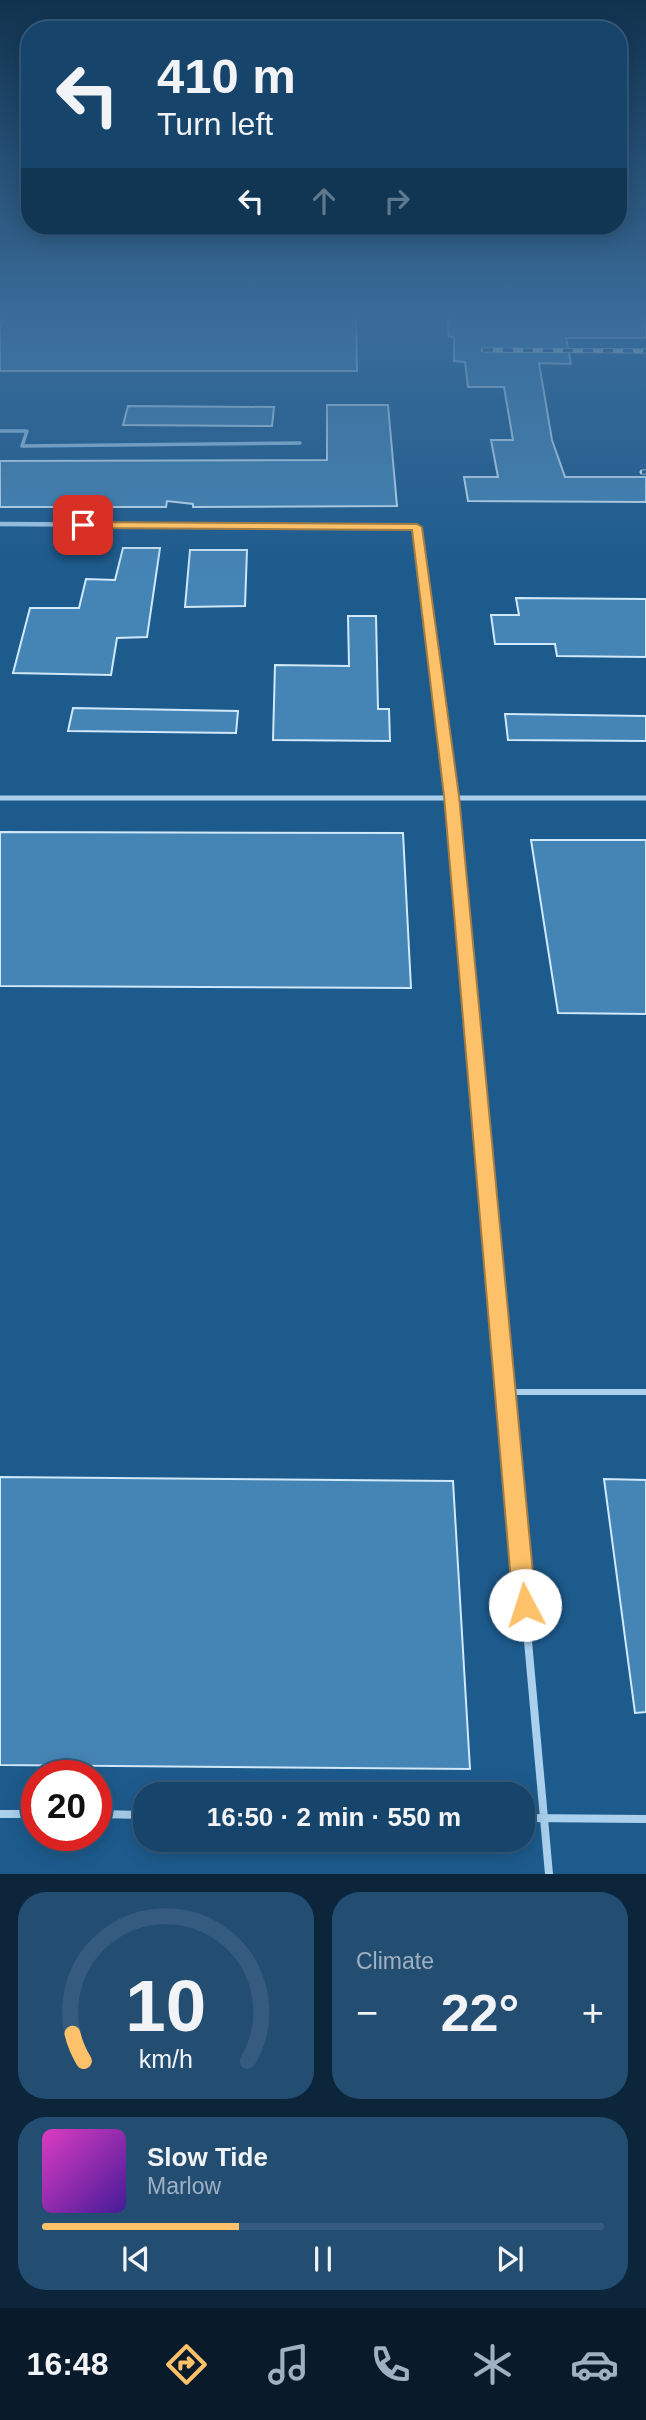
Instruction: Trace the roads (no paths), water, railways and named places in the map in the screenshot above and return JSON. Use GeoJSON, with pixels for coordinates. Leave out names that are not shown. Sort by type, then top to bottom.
{"type":"FeatureCollection","features":[{"type":"Feature","properties":{"kind":"lane"},"geometry":{"type":"LineString","coordinates":[[0,431],[27,431],[22,446],[300,443]]}},
{"type":"Feature","properties":{"kind":"lane"},"geometry":{"type":"LineString","coordinates":[[0,524],[417,527],[452,796],[549,1874]]}},
{"type":"Feature","properties":{"kind":"lane"},"geometry":{"type":"LineString","coordinates":[[0,798],[452,796],[646,799]]}},
{"type":"Feature","properties":{"kind":"lane"},"geometry":{"type":"LineString","coordinates":[[505,1392],[646,1392]]}},
{"type":"Feature","properties":{"kind":"lane"},"geometry":{"type":"LineString","coordinates":[[0,1814],[21,1814]]}},
{"type":"Feature","properties":{"kind":"lane"},"geometry":{"type":"LineString","coordinates":[[112,1814],[133,1815]]}},
{"type":"Feature","properties":{"kind":"lane"},"geometry":{"type":"LineString","coordinates":[[535,1818],[646,1819]]}}]}
